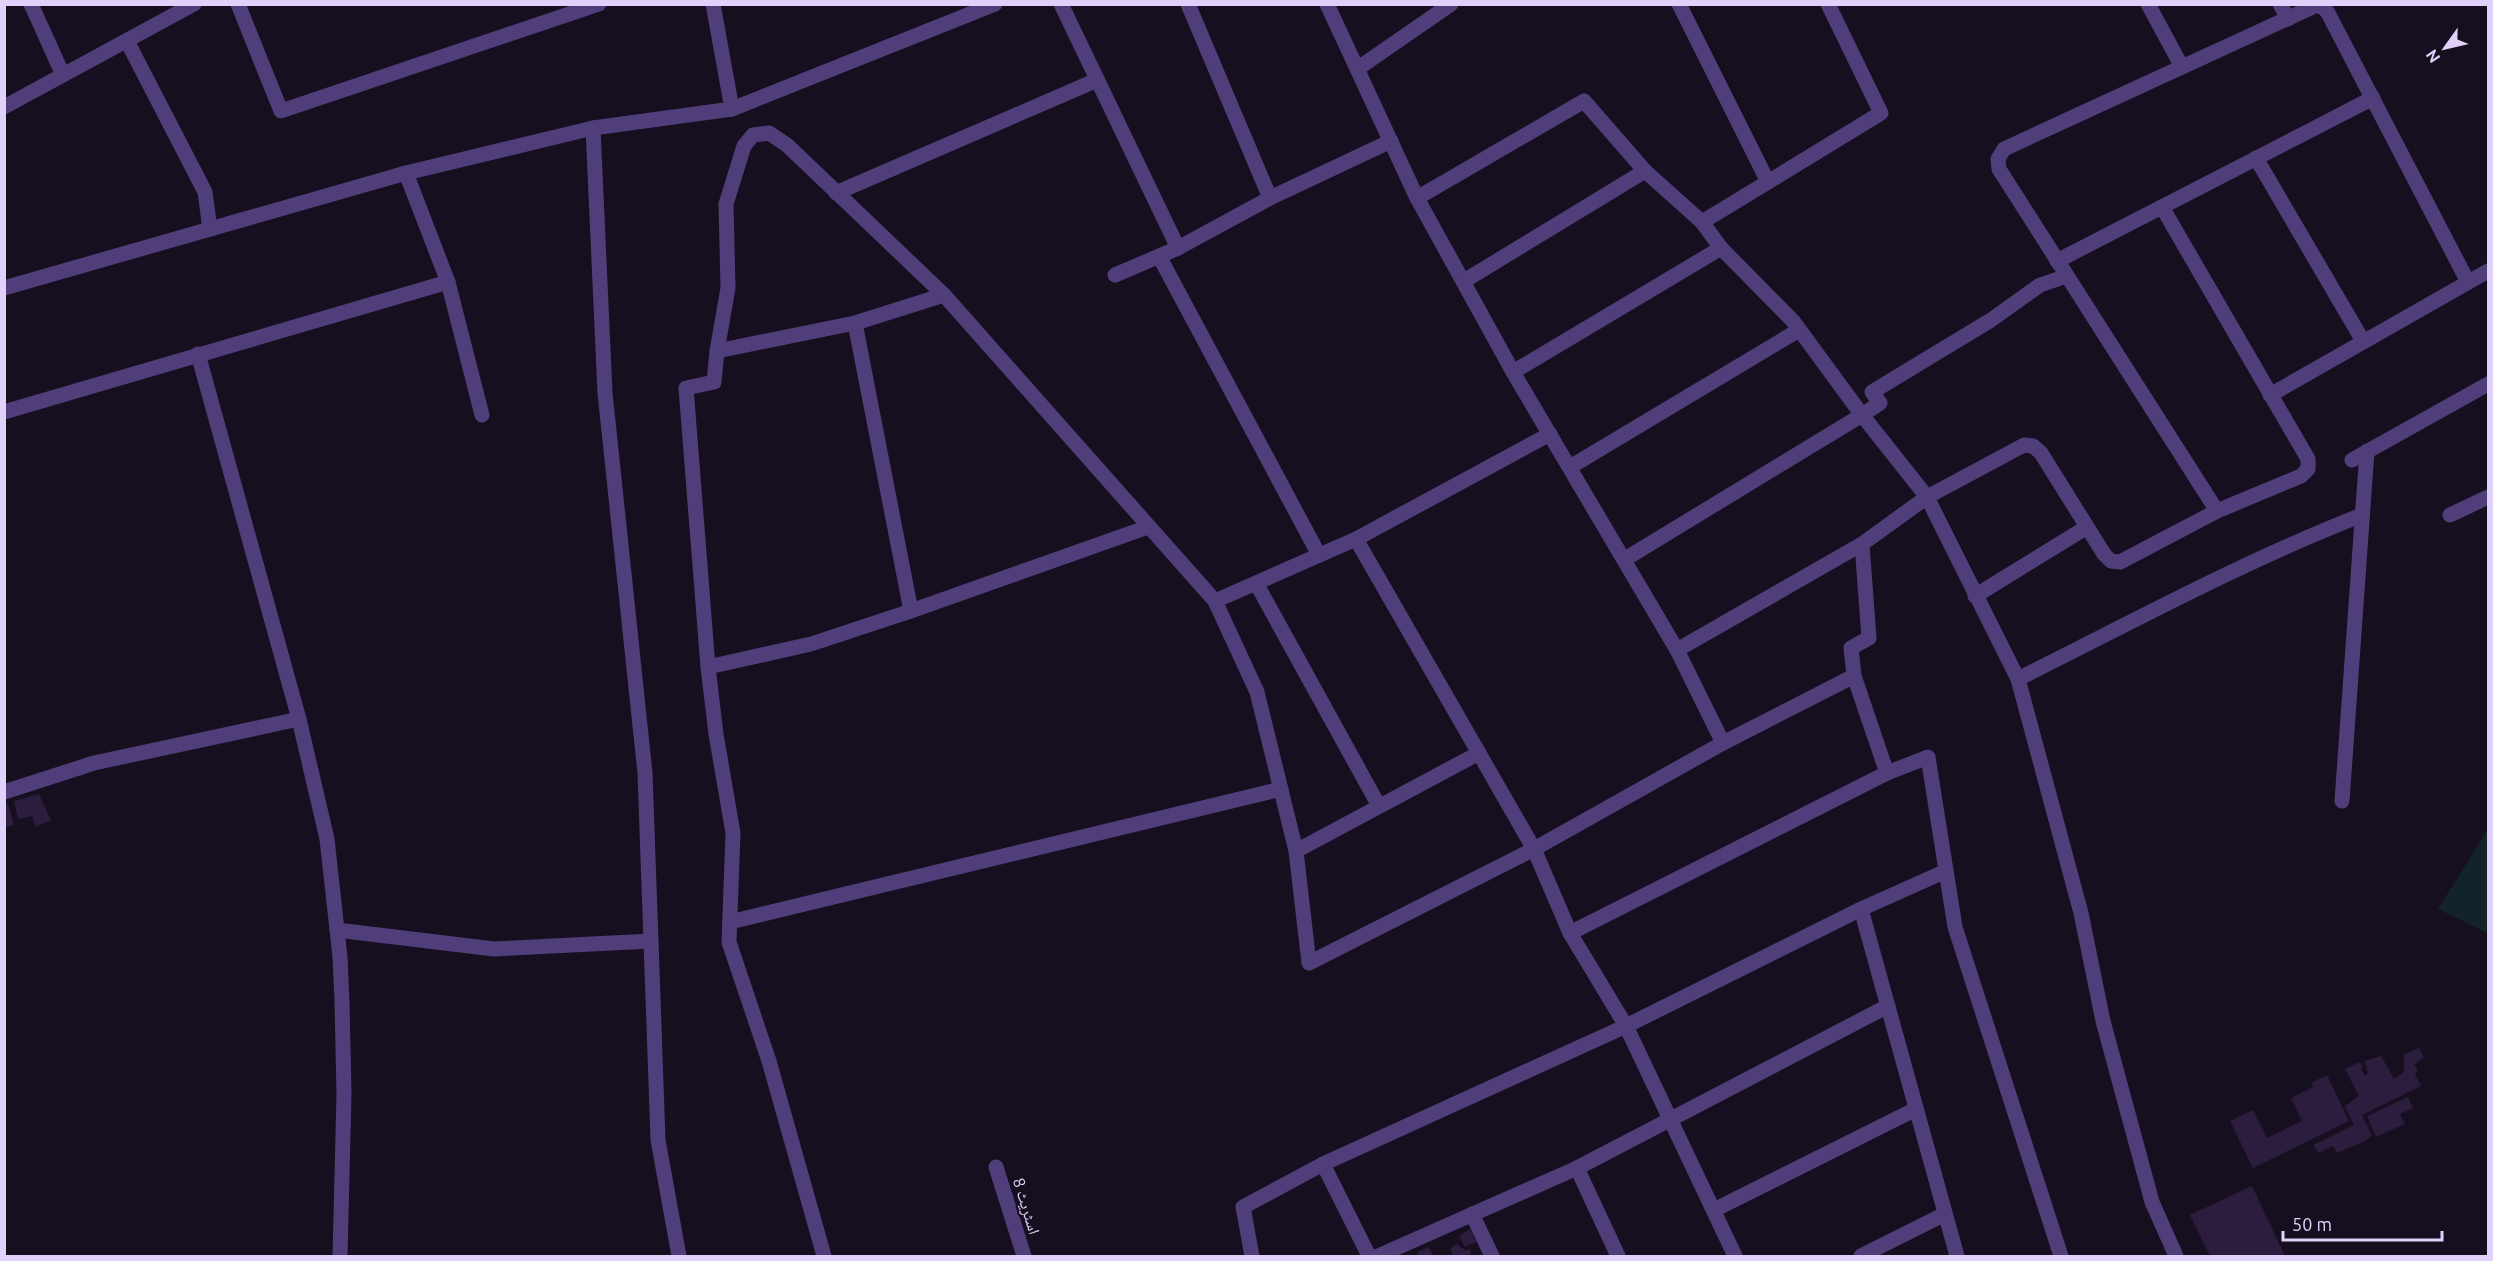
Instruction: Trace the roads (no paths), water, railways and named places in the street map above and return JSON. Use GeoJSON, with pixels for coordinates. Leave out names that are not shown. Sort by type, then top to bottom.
{"type":"FeatureCollection","features":[{"type":"Feature","properties":{"kind":"street"},"geometry":{"type":"LineString","coordinates":[[31,4],[63,75]]}},
{"type":"Feature","properties":{"kind":"street"},"geometry":{"type":"LineString","coordinates":[[4,107],[194,4]]}},
{"type":"Feature","properties":{"kind":"street"},"geometry":{"type":"LineString","coordinates":[[238,4],[281,111],[599,4]]}},
{"type":"Feature","properties":{"kind":"street"},"geometry":{"type":"LineString","coordinates":[[713,4],[732,109]]}},
{"type":"Feature","properties":{"kind":"street"},"geometry":{"type":"LineString","coordinates":[[4,288],[406,173],[593,128],[732,109],[995,4]]}},
{"type":"Feature","properties":{"kind":"street"},"geometry":{"type":"LineString","coordinates":[[1061,4],[1178,248]]}},
{"type":"Feature","properties":{"kind":"street"},"geometry":{"type":"LineString","coordinates":[[1188,4],[1270,198]]}},
{"type":"Feature","properties":{"kind":"street"},"geometry":{"type":"LineString","coordinates":[[1327,4],[1417,198],[1513,372],[1677,650],[1723,743]]}},
{"type":"Feature","properties":{"kind":"street"},"geometry":{"type":"LineString","coordinates":[[1357,69],[1452,4]]}},
{"type":"Feature","properties":{"kind":"street"},"geometry":{"type":"LineString","coordinates":[[1679,4],[1768,182]]}},
{"type":"Feature","properties":{"kind":"street"},"geometry":{"type":"LineString","coordinates":[[1702,222],[1881,113],[1828,4]]}},
{"type":"Feature","properties":{"kind":"street"},"geometry":{"type":"LineString","coordinates":[[2148,4],[2182,67]]}},
{"type":"Feature","properties":{"kind":"street"},"geometry":{"type":"LineString","coordinates":[[2280,4],[2288,19]]}},
{"type":"Feature","properties":{"kind":"street"},"geometry":{"type":"LineString","coordinates":[[2217,511],[1999,169],[1998,159],[2004,150],[2317,5],[2324,8],[2468,282]]}},
{"type":"Feature","properties":{"kind":"street"},"geometry":{"type":"LineString","coordinates":[[127,40],[205,192],[210,229]]}},
{"type":"Feature","properties":{"kind":"street"},"geometry":{"type":"LineString","coordinates":[[836,193],[1097,80]]}},
{"type":"Feature","properties":{"kind":"street"},"geometry":{"type":"LineString","coordinates":[[2057,261],[2373,98]]}},
{"type":"Feature","properties":{"kind":"street"},"geometry":{"type":"LineString","coordinates":[[1417,198],[1584,101],[1645,171],[1702,222],[1721,248],[1799,330],[1927,497],[2018,679],[2080,913],[2103,1021],[2152,1202],[2176,1257]]}},
{"type":"Feature","properties":{"kind":"street"},"geometry":{"type":"LineString","coordinates":[[593,128],[605,393],[645,773],[658,1140],[679,1257]]}},
{"type":"Feature","properties":{"kind":"street"},"geometry":{"type":"LineString","coordinates":[[824,1257],[769,1061],[729,942],[733,833],[716,734],[708,668],[686,388],[714,382],[728,288],[726,204],[744,146],[753,135],[770,133],[787,146],[944,295],[1215,601],[1257,692],[1296,851],[1309,963],[1534,849],[1723,743],[1854,676]]}},
{"type":"Feature","properties":{"kind":"street"},"geometry":{"type":"LineString","coordinates":[[1115,275],[1178,248],[1270,198],[1391,141]]}},
{"type":"Feature","properties":{"kind":"street"},"geometry":{"type":"LineString","coordinates":[[2256,158],[2363,341]]}},
{"type":"Feature","properties":{"kind":"street"},"geometry":{"type":"LineString","coordinates":[[1464,281],[1645,171]]}},
{"type":"Feature","properties":{"kind":"street"},"geometry":{"type":"LineString","coordinates":[[406,173],[448,282],[482,414]]}},
{"type":"Feature","properties":{"kind":"street"},"geometry":{"type":"LineString","coordinates":[[1677,650],[1862,544],[1927,497],[2024,445],[2033,446],[2041,453],[2104,554],[2111,561],[2120,561],[2217,511],[2301,476],[2308,469],[2308,459],[2162,207]]}},
{"type":"Feature","properties":{"kind":"street"},"geometry":{"type":"LineString","coordinates":[[1513,372],[1721,248]]}},
{"type":"Feature","properties":{"kind":"street"},"geometry":{"type":"LineString","coordinates":[[1159,256],[1319,555]]}},
{"type":"Feature","properties":{"kind":"street"},"geometry":{"type":"LineString","coordinates":[[2270,395],[2488,271]]}},
{"type":"Feature","properties":{"kind":"street"},"geometry":{"type":"LineString","coordinates":[[1625,559],[1880,403],[1872,392],[1991,320],[2040,285],[2067,276]]}},
{"type":"Feature","properties":{"kind":"street"},"geometry":{"type":"LineString","coordinates":[[4,412],[448,282]]}},
{"type":"Feature","properties":{"kind":"street"},"geometry":{"type":"LineString","coordinates":[[717,351],[855,323],[944,295]]}},
{"type":"Feature","properties":{"kind":"street"},"geometry":{"type":"LineString","coordinates":[[855,323],[911,611]]}},
{"type":"Feature","properties":{"kind":"street"},"geometry":{"type":"LineString","coordinates":[[1570,467],[1799,330]]}},
{"type":"Feature","properties":{"kind":"street"},"geometry":{"type":"LineString","coordinates":[[198,354],[299,719],[327,839],[337,930],[344,1094],[340,1257]]}},
{"type":"Feature","properties":{"kind":"street"},"geometry":{"type":"LineString","coordinates":[[2352,460],[2488,384]]}},
{"type":"Feature","properties":{"kind":"street"},"geometry":{"type":"LineString","coordinates":[[1215,601],[1356,539],[1550,434]]}},
{"type":"Feature","properties":{"kind":"street"},"geometry":{"type":"LineString","coordinates":[[2342,801],[2367,451]]}},
{"type":"Feature","properties":{"kind":"street"},"geometry":{"type":"LineString","coordinates":[[2450,515],[2488,497]]}},
{"type":"Feature","properties":{"kind":"street"},"geometry":{"type":"LineString","coordinates":[[2018,679],[2212,581],[2301,539],[2362,515]]}},
{"type":"Feature","properties":{"kind":"street"},"geometry":{"type":"LineString","coordinates":[[708,668],[811,644],[1148,527]]}},
{"type":"Feature","properties":{"kind":"street"},"geometry":{"type":"LineString","coordinates":[[1975,596],[2087,527]]}},
{"type":"Feature","properties":{"kind":"street"},"geometry":{"type":"LineString","coordinates":[[1356,539],[1534,849],[1570,933],[1626,1026],[1735,1257]]}},
{"type":"Feature","properties":{"kind":"street"},"geometry":{"type":"LineString","coordinates":[[1862,544],[1869,638],[1851,648],[1854,676],[1887,774]]}},
{"type":"Feature","properties":{"kind":"street"},"geometry":{"type":"LineString","coordinates":[[1256,583],[1379,806]]}},
{"type":"Feature","properties":{"kind":"street"},"geometry":{"type":"LineString","coordinates":[[4,792],[94,763],[299,719]]}},
{"type":"Feature","properties":{"kind":"street"},"geometry":{"type":"LineString","coordinates":[[1296,851],[1479,753]]}},
{"type":"Feature","properties":{"kind":"street"},"geometry":{"type":"LineString","coordinates":[[1570,933],[1887,774],[1928,757],[1955,927],[2061,1257]]}},
{"type":"Feature","properties":{"kind":"street"},"geometry":{"type":"LineString","coordinates":[[730,922],[1281,789]]}},
{"type":"Feature","properties":{"kind":"street"},"geometry":{"type":"LineString","coordinates":[[1252,1257],[1244,1207],[1323,1164],[1626,1026],[1861,909],[1946,871]]}},
{"type":"Feature","properties":{"kind":"street"},"geometry":{"type":"LineString","coordinates":[[1861,909],[1957,1257]]}},
{"type":"Feature","properties":{"kind":"street"},"geometry":{"type":"LineString","coordinates":[[337,930],[494,949],[651,941]]}},
{"type":"Feature","properties":{"kind":"street"},"geometry":{"type":"LineString","coordinates":[[1378,1257],[1577,1168],[1671,1121],[1887,1006]]}},
{"type":"Feature","properties":{"kind":"street"},"geometry":{"type":"LineString","coordinates":[[1714,1210],[1916,1110]]}},
{"type":"Feature","properties":{"kind":"street"},"geometry":{"type":"LineString","coordinates":[[1323,1164],[1369,1257]]}},
{"type":"Feature","properties":{"kind":"street","name":"اسٹریٹ 8"},"geometry":{"type":"LineString","coordinates":[[996,1167],[1024,1257]]}},
{"type":"Feature","properties":{"kind":"street"},"geometry":{"type":"LineString","coordinates":[[1577,1168],[1618,1257]]}},
{"type":"Feature","properties":{"kind":"street"},"geometry":{"type":"LineString","coordinates":[[1472,1214],[1492,1257]]}},
{"type":"Feature","properties":{"kind":"street"},"geometry":{"type":"LineString","coordinates":[[1862,1257],[1945,1214]]}}]}
